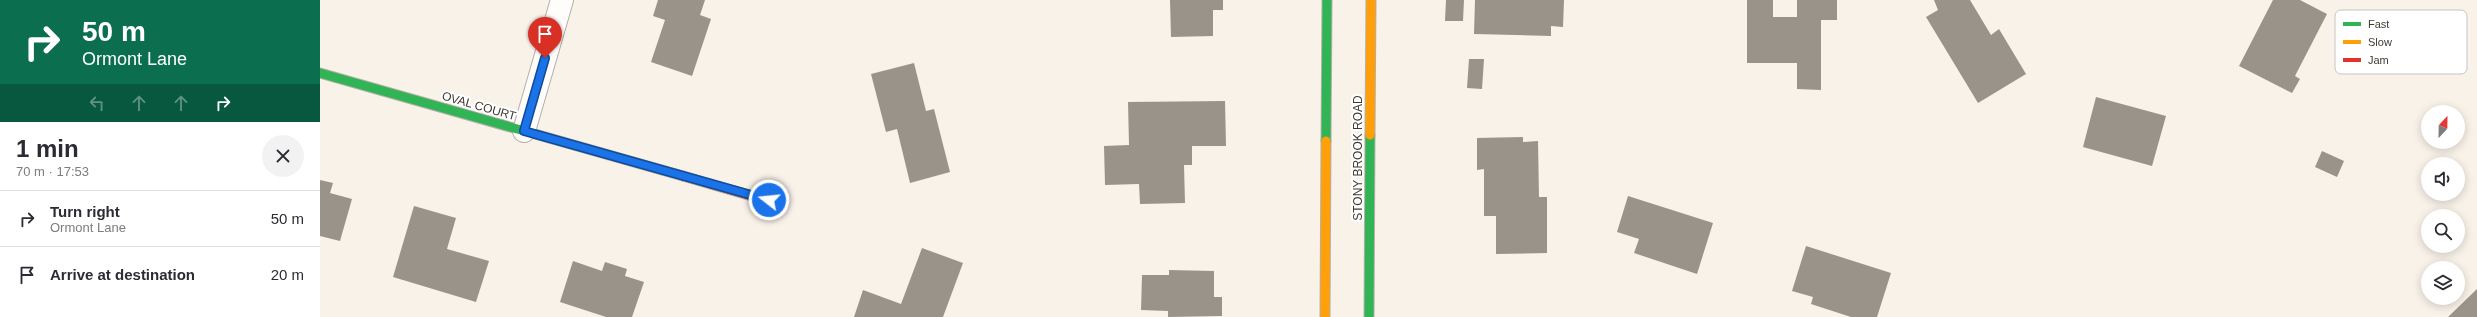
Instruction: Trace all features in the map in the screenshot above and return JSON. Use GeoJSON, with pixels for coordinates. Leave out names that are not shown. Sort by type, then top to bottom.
{"type":"FeatureCollection","features":[{"type":"Feature","properties":{"kind":"main road"},"geometry":{"type":"LineString","coordinates":[[1325,317],[1326,0]]}},
{"type":"Feature","properties":{"kind":"main road","name":"STONY BROOK ROAD"},"geometry":{"type":"LineString","coordinates":[[1369,317],[1371,0]]}},
{"type":"Feature","properties":{"kind":"main road","name":"OVAL COURT"},"geometry":{"type":"LineString","coordinates":[[320,73],[769,200]]}},
{"type":"Feature","properties":{"kind":"street"},"geometry":{"type":"LineString","coordinates":[[524,131],[562,0]]}},
{"type":"Feature","properties":{"kind":"building"},"geometry":{"type":"Polygon","coordinates":[[[658,0],[705,0],[700,15],[711,19],[692,76],[651,62],[665,20],[653,16],[658,0]]]}},
{"type":"Feature","properties":{"kind":"building"},"geometry":{"type":"Polygon","coordinates":[[[1170,0],[1223,0],[1223,10],[1213,10],[1213,36],[1171,37],[1170,0]]]}},
{"type":"Feature","properties":{"kind":"building"},"geometry":{"type":"Polygon","coordinates":[[[1446,0],[1464,0],[1463,21],[1445,21],[1446,0]]]}},
{"type":"Feature","properties":{"kind":"building"},"geometry":{"type":"Polygon","coordinates":[[[1475,0],[1564,0],[1563,27],[1551,26],[1551,36],[1474,34],[1475,0]]]}},
{"type":"Feature","properties":{"kind":"building"},"geometry":{"type":"Polygon","coordinates":[[[1747,0],[1773,0],[1773,17],[1797,17],[1797,0],[1837,0],[1837,20],[1821,20],[1821,90],[1797,89],[1797,63],[1747,63],[1747,0]]]}},
{"type":"Feature","properties":{"kind":"building"},"geometry":{"type":"Polygon","coordinates":[[[1934,0],[1970,0],[1991,35],[1999,29],[2026,74],[1978,103],[1926,17],[1938,10],[1934,0]]]}},
{"type":"Feature","properties":{"kind":"building"},"geometry":{"type":"Polygon","coordinates":[[[2273,0],[2300,0],[2327,14],[2295,76],[2300,79],[2292,93],[2239,66],[2273,0]]]}},
{"type":"Feature","properties":{"kind":"building"},"geometry":{"type":"Polygon","coordinates":[[[1469,59],[1484,59],[1482,89],[1467,88],[1469,59]]]}},
{"type":"Feature","properties":{"kind":"building"},"geometry":{"type":"Polygon","coordinates":[[[914,63],[926,111],[934,109],[950,172],[910,183],[897,129],[886,132],[871,74],[914,63]]]}},
{"type":"Feature","properties":{"kind":"building"},"geometry":{"type":"Polygon","coordinates":[[[2096,97],[2166,116],[2152,166],[2083,147],[2096,97]]]}},
{"type":"Feature","properties":{"kind":"building"},"geometry":{"type":"Polygon","coordinates":[[[1225,101],[1226,146],[1192,146],[1192,165],[1184,165],[1185,203],[1140,204],[1139,184],[1105,185],[1104,146],[1129,145],[1128,102],[1225,101]]]}},
{"type":"Feature","properties":{"kind":"building"},"geometry":{"type":"Polygon","coordinates":[[[1523,137],[1523,142],[1538,141],[1539,197],[1547,197],[1547,253],[1496,254],[1496,216],[1484,216],[1484,169],[1477,170],[1477,138],[1523,137]]]}},
{"type":"Feature","properties":{"kind":"building"},"geometry":{"type":"Polygon","coordinates":[[[2322,151],[2344,161],[2337,177],[2315,167],[2322,151]]]}},
{"type":"Feature","properties":{"kind":"building"},"geometry":{"type":"Polygon","coordinates":[[[320,180],[333,183],[330,193],[352,199],[340,241],[320,236],[320,180]]]}},
{"type":"Feature","properties":{"kind":"building"},"geometry":{"type":"Polygon","coordinates":[[[1628,196],[1713,223],[1697,274],[1634,253],[1639,239],[1617,232],[1628,196]]]}},
{"type":"Feature","properties":{"kind":"building"},"geometry":{"type":"Polygon","coordinates":[[[414,206],[456,218],[447,249],[489,261],[476,302],[393,277],[414,206]]]}},
{"type":"Feature","properties":{"kind":"building"},"geometry":{"type":"Polygon","coordinates":[[[1806,246],[1891,273],[1877,317],[1851,317],[1811,304],[1813,297],[1792,291],[1806,246]]]}},
{"type":"Feature","properties":{"kind":"building"},"geometry":{"type":"Polygon","coordinates":[[[922,248],[963,263],[943,317],[854,317],[863,290],[901,304],[922,248]]]}},
{"type":"Feature","properties":{"kind":"building"},"geometry":{"type":"Polygon","coordinates":[[[573,261],[602,271],[605,262],[627,269],[625,276],[644,282],[632,317],[606,317],[560,302],[573,261]]]}},
{"type":"Feature","properties":{"kind":"building"},"geometry":{"type":"Polygon","coordinates":[[[1169,270],[1214,271],[1214,297],[1222,297],[1222,316],[1168,317],[1168,311],[1141,310],[1142,275],[1169,275],[1169,270]]]}},
{"type":"Feature","properties":{"kind":"building"},"geometry":{"type":"Polygon","coordinates":[[[2477,289],[2477,317],[2448,317],[2460,305],[2465,305],[2465,301],[2477,289]]]}},
{"type":"Feature","properties":{"kind":"traffic: fast"},"geometry":{"type":"LineString","coordinates":[[1326,141],[1327,0]]}},
{"type":"Feature","properties":{"kind":"traffic: fast"},"geometry":{"type":"LineString","coordinates":[[320,73],[683,176]]}},
{"type":"Feature","properties":{"kind":"traffic: fast"},"geometry":{"type":"LineString","coordinates":[[1369,317],[1370,135]]}},
{"type":"Feature","properties":{"kind":"traffic: slow"},"geometry":{"type":"LineString","coordinates":[[1370,135],[1371,0]]}},
{"type":"Feature","properties":{"kind":"traffic: slow"},"geometry":{"type":"LineString","coordinates":[[1325,317],[1326,141]]}},
{"type":"Feature","properties":{"kind":"traffic: jam"},"geometry":{"type":"LineString","coordinates":[[683,176],[769,201]]}},
{"type":"Feature","properties":{"kind":"route"},"geometry":{"type":"LineString","coordinates":[[545,58],[524,131],[769,200]]}}]}
